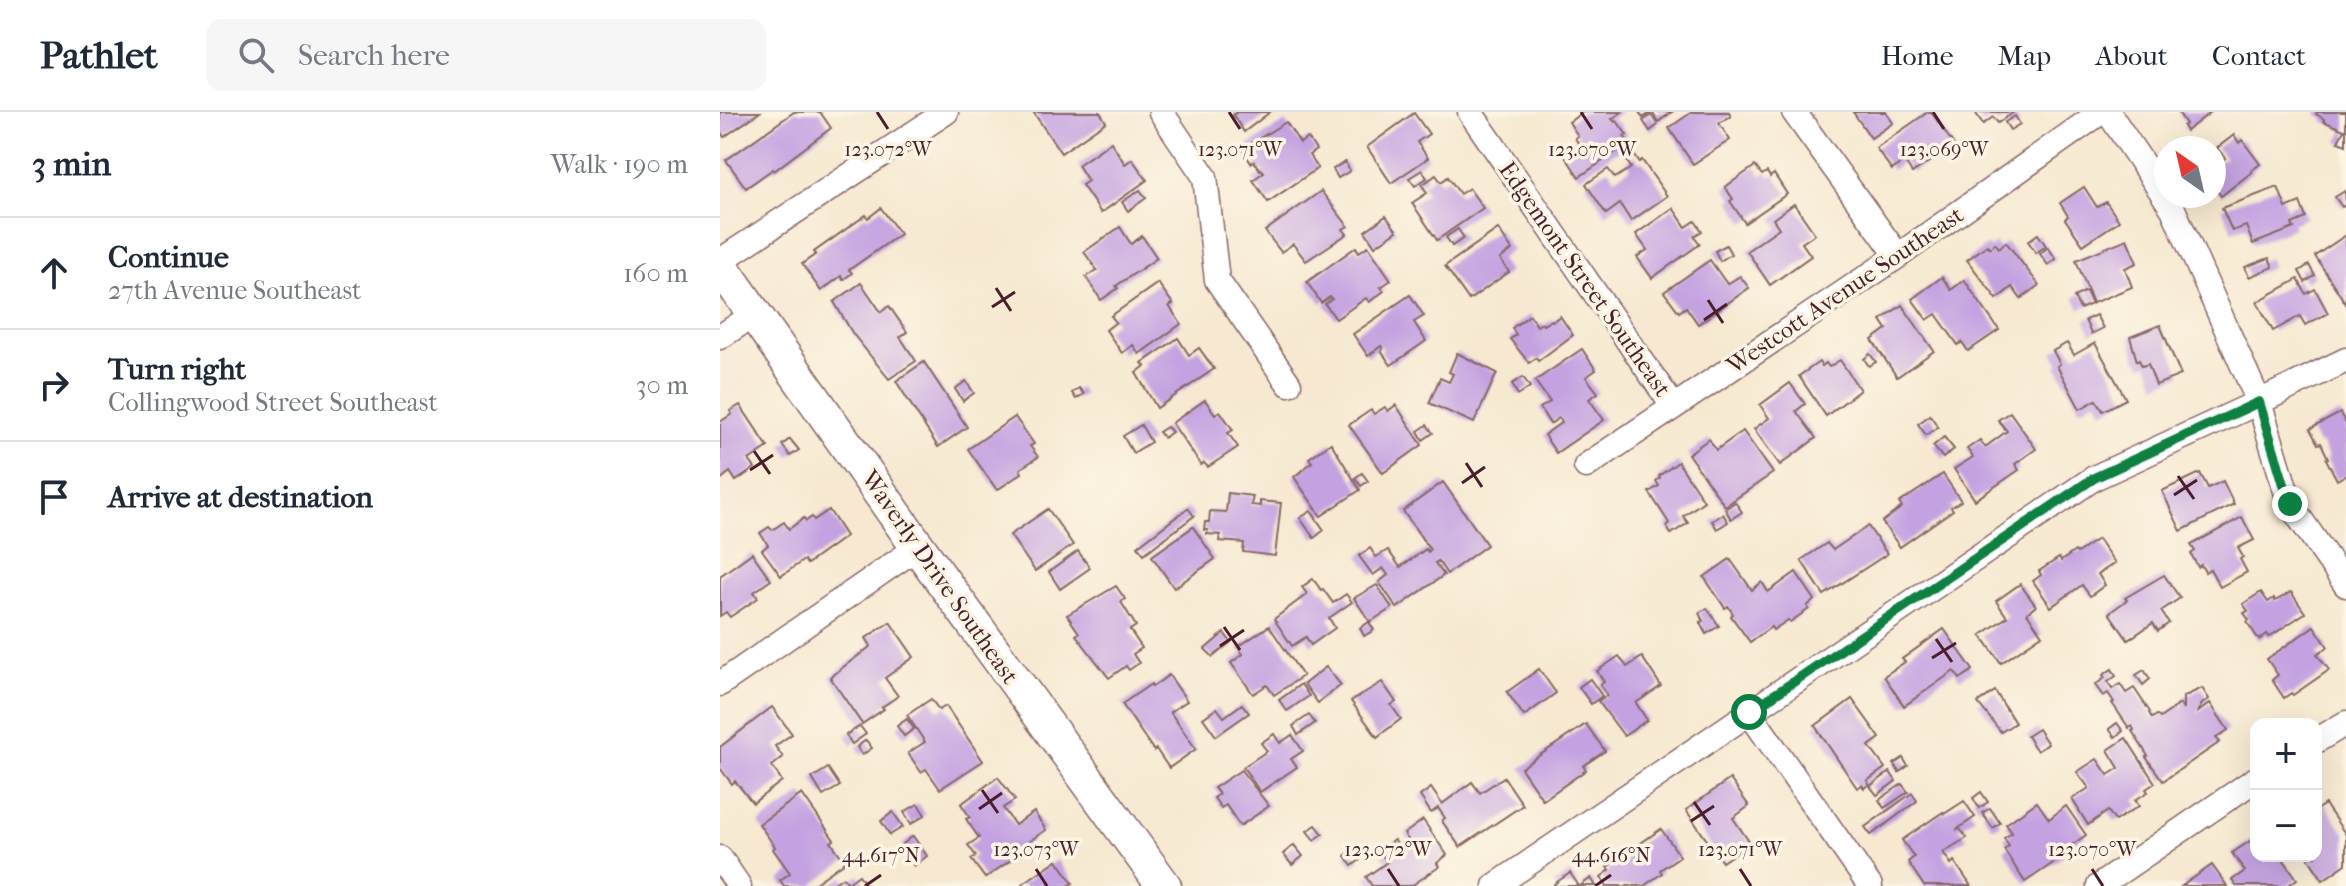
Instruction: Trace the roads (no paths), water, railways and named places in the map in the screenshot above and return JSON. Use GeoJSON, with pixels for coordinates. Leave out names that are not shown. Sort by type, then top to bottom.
{"type":"FeatureCollection","features":[{"type":"Feature","properties":{"kind":"main road","name":"Waverly Drive Southeast"},"geometry":{"type":"LineString","coordinates":[[720,263],[918,547],[1164,886]]}},
{"type":"Feature","properties":{"kind":"street"},"geometry":{"type":"LineString","coordinates":[[720,263],[946,112]]}},
{"type":"Feature","properties":{"kind":"street"},"geometry":{"type":"LineString","coordinates":[[1161,112],[1205,177],[1217,280],[1289,384]]}},
{"type":"Feature","properties":{"kind":"street","name":"Edgemont Street Southeast"},"geometry":{"type":"LineString","coordinates":[[1470,112],[1673,406]]}},
{"type":"Feature","properties":{"kind":"street"},"geometry":{"type":"LineString","coordinates":[[1794,112],[1898,256]]}},
{"type":"Feature","properties":{"kind":"street","name":"Westcott Avenue Southeast"},"geometry":{"type":"LineString","coordinates":[[1586,466],[1898,256],[2101,112]]}},
{"type":"Feature","properties":{"kind":"street"},"geometry":{"type":"LineString","coordinates":[[2108,112],[2173,209],[2259,402],[2290,504],[2346,585]]}},
{"type":"Feature","properties":{"kind":"street"},"geometry":{"type":"LineString","coordinates":[[720,337],[755,314]]}},
{"type":"Feature","properties":{"kind":"street"},"geometry":{"type":"LineString","coordinates":[[1495,886],[2094,478],[2346,360]]}},
{"type":"Feature","properties":{"kind":"street"},"geometry":{"type":"LineString","coordinates":[[720,684],[918,547]]}},
{"type":"Feature","properties":{"kind":"street"},"geometry":{"type":"LineString","coordinates":[[1749,712],[1870,886]]}},
{"type":"Feature","properties":{"kind":"street"},"geometry":{"type":"LineString","coordinates":[[2322,737],[2346,723]]}},
{"type":"Feature","properties":{"kind":"street"},"geometry":{"type":"LineString","coordinates":[[2099,886],[2250,783]]}},
{"type":"Feature","properties":{"kind":"street"},"geometry":{"type":"LineString","coordinates":[[720,858],[739,886]]}}]}
